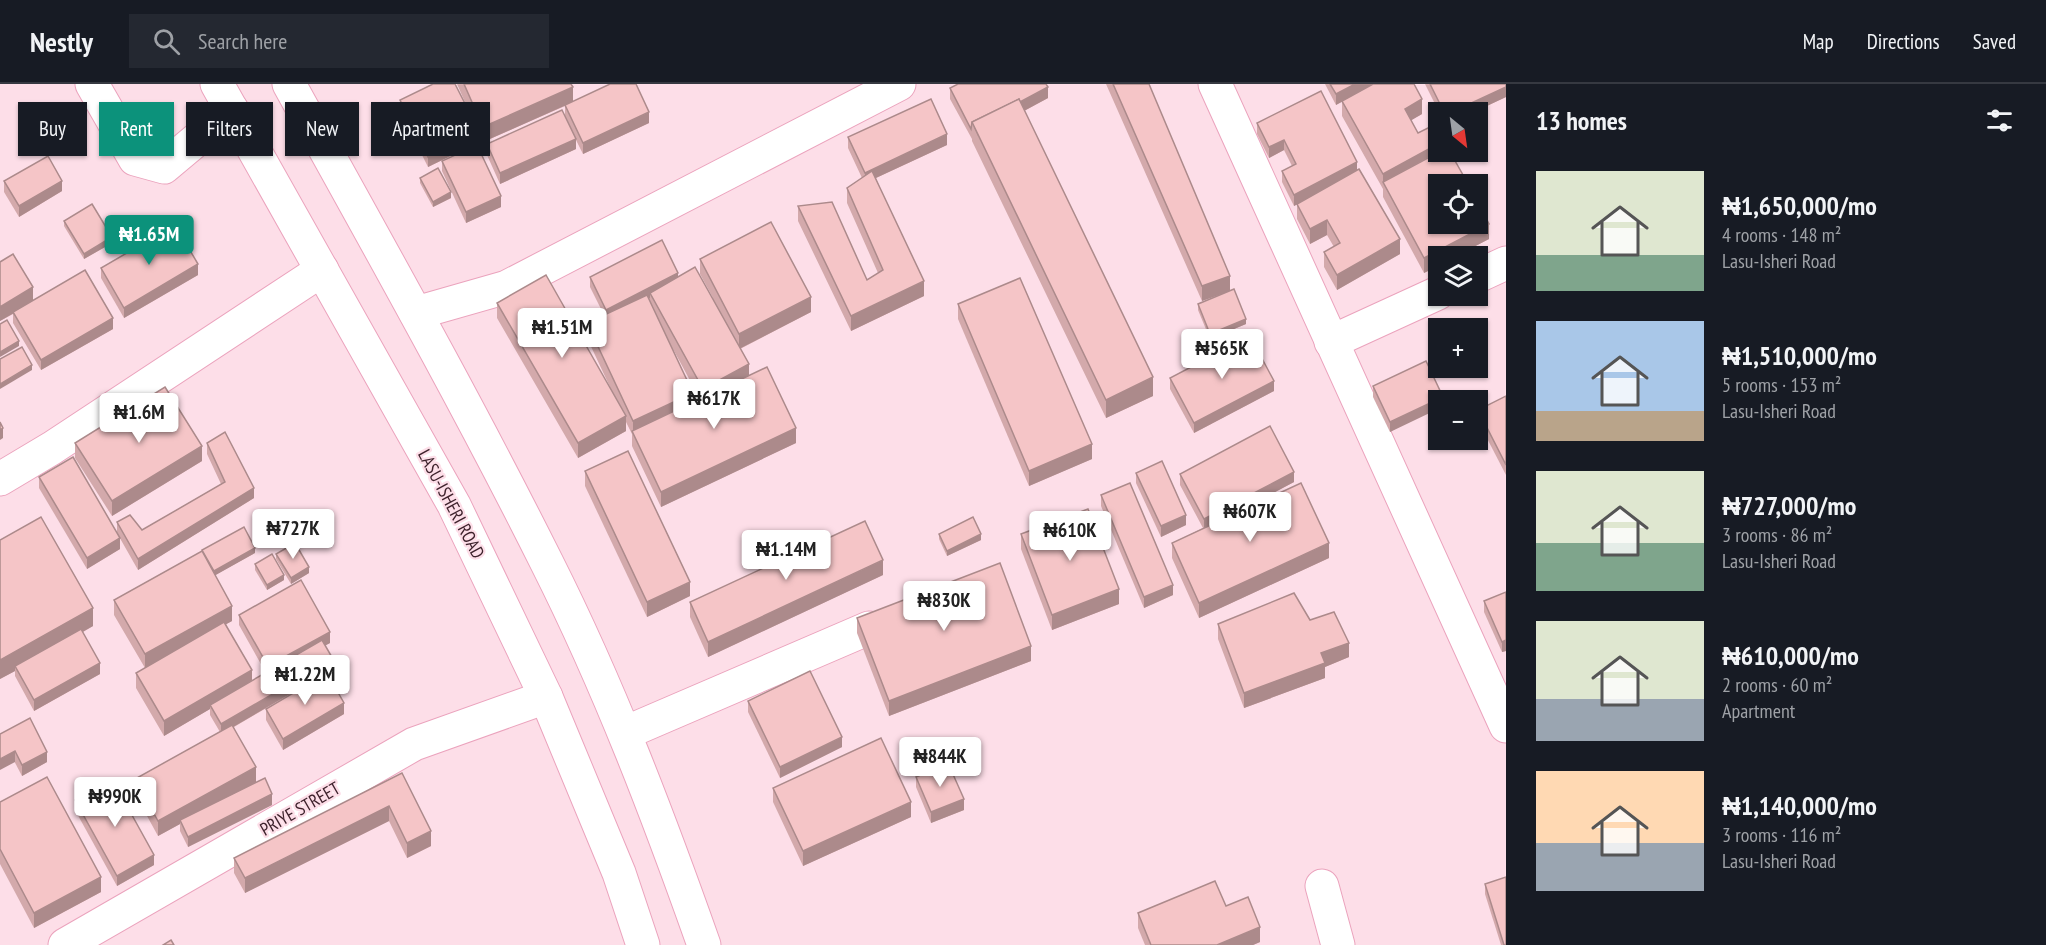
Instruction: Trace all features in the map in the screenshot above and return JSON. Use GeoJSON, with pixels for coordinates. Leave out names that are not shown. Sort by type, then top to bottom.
{"type":"FeatureCollection","features":[{"type":"Feature","properties":{"kind":"street"},"geometry":{"type":"LineString","coordinates":[[92,84],[135,159],[164,167],[225,97]]}},
{"type":"Feature","properties":{"kind":"street"},"geometry":{"type":"LineString","coordinates":[[289,84],[416,313],[548,564],[625,734],[673,857],[704,945]]}},
{"type":"Feature","properties":{"kind":"street"},"geometry":{"type":"LineString","coordinates":[[416,313],[507,287],[899,84]]}},
{"type":"Feature","properties":{"kind":"street"},"geometry":{"type":"LineString","coordinates":[[1215,84],[1506,726]]}},
{"type":"Feature","properties":{"kind":"street","name":"LASU-ISHERI ROAD"},"geometry":{"type":"LineString","coordinates":[[225,97],[454,505],[546,697],[620,873],[643,945]]}},
{"type":"Feature","properties":{"kind":"street"},"geometry":{"type":"LineString","coordinates":[[1488,271],[1506,263]]}},
{"type":"Feature","properties":{"kind":"street"},"geometry":{"type":"LineString","coordinates":[[0,478],[52,448],[322,270]]}},
{"type":"Feature","properties":{"kind":"street"},"geometry":{"type":"LineString","coordinates":[[1331,342],[1428,298]]}},
{"type":"Feature","properties":{"kind":"street"},"geometry":{"type":"LineString","coordinates":[[625,734],[868,628]]}},
{"type":"Feature","properties":{"kind":"street","name":"PRIYE STREET"},"geometry":{"type":"LineString","coordinates":[[65,945],[414,744],[546,697]]}},
{"type":"Feature","properties":{"kind":"street"},"geometry":{"type":"LineString","coordinates":[[1322,886],[1338,945]]}},
{"type":"Feature","properties":{"kind":"building"},"geometry":{"type":"Polygon","coordinates":[[[433,84],[455,84],[464,102],[401,102],[400,100],[433,84]]]}},
{"type":"Feature","properties":{"kind":"building"},"geometry":{"type":"Polygon","coordinates":[[[464,84],[571,84],[573,87],[490,124],[490,102],[472,102],[464,84]]]}},
{"type":"Feature","properties":{"kind":"building"},"geometry":{"type":"Polygon","coordinates":[[[610,84],[636,84],[649,112],[583,143],[565,105],[610,84]]]}},
{"type":"Feature","properties":{"kind":"building"},"geometry":{"type":"Polygon","coordinates":[[[958,84],[1046,84],[1048,87],[1020,102],[1019,99],[972,122],[971,129],[950,88],[958,84]]]}},
{"type":"Feature","properties":{"kind":"building"},"geometry":{"type":"Polygon","coordinates":[[[1113,84],[1149,84],[1230,276],[1202,286],[1113,84]]]}},
{"type":"Feature","properties":{"kind":"building"},"geometry":{"type":"Polygon","coordinates":[[[1330,84],[1355,84],[1336,94],[1330,84]]]}},
{"type":"Feature","properties":{"kind":"building"},"geometry":{"type":"Polygon","coordinates":[[[1373,84],[1414,84],[1422,99],[1405,109],[1418,133],[1428,128],[1428,149],[1383,174],[1342,101],[1373,84]]]}},
{"type":"Feature","properties":{"kind":"building"},"geometry":{"type":"Polygon","coordinates":[[[1430,84],[1506,84],[1506,87],[1474,102],[1439,102],[1430,84]]]}},
{"type":"Feature","properties":{"kind":"building"},"geometry":{"type":"Polygon","coordinates":[[[1321,91],[1357,162],[1294,195],[1282,171],[1296,164],[1284,140],[1269,147],[1257,123],[1321,91]]]}},
{"type":"Feature","properties":{"kind":"building"},"geometry":{"type":"Polygon","coordinates":[[[931,99],[947,134],[865,173],[848,137],[931,99]]]}},
{"type":"Feature","properties":{"kind":"building"},"geometry":{"type":"Polygon","coordinates":[[[1019,99],[1153,377],[1106,400],[972,122],[1019,99]]]}},
{"type":"Feature","properties":{"kind":"building"},"geometry":{"type":"Polygon","coordinates":[[[562,110],[576,139],[500,173],[490,151],[490,143],[562,110]]]}},
{"type":"Feature","properties":{"kind":"building"},"geometry":{"type":"Polygon","coordinates":[[[48,156],[62,181],[19,206],[4,181],[48,156]]]}},
{"type":"Feature","properties":{"kind":"building"},"geometry":{"type":"Polygon","coordinates":[[[453,156],[482,156],[501,196],[466,212],[442,161],[453,156]]]}},
{"type":"Feature","properties":{"kind":"building"},"geometry":{"type":"Polygon","coordinates":[[[1428,158],[1428,162],[1456,162],[1462,174],[1428,174],[1428,234],[1470,234],[1447,246],[1428,246],[1428,256],[1424,258],[1383,182],[1428,158]]]}},
{"type":"Feature","properties":{"kind":"building"},"geometry":{"type":"Polygon","coordinates":[[[438,168],[451,192],[433,202],[420,178],[438,168]]]}},
{"type":"Feature","properties":{"kind":"building"},"geometry":{"type":"Polygon","coordinates":[[[1359,169],[1400,239],[1337,275],[1324,252],[1340,243],[1327,220],[1310,229],[1297,204],[1359,169]]]}},
{"type":"Feature","properties":{"kind":"building"},"geometry":{"type":"Polygon","coordinates":[[[872,171],[924,281],[851,316],[798,206],[832,202],[867,280],[883,270],[847,188],[872,171]]]}},
{"type":"Feature","properties":{"kind":"building"},"geometry":{"type":"Polygon","coordinates":[[[92,204],[112,237],[84,254],[64,221],[92,204]]]}},
{"type":"Feature","properties":{"kind":"building"},"geometry":{"type":"Polygon","coordinates":[[[771,222],[811,297],[739,334],[700,259],[771,222]]]}},
{"type":"Feature","properties":{"kind":"building"},"geometry":{"type":"Polygon","coordinates":[[[175,225],[198,264],[124,308],[101,268],[175,225]]]}},
{"type":"Feature","properties":{"kind":"building"},"geometry":{"type":"Polygon","coordinates":[[[662,240],[678,273],[606,310],[590,277],[662,240]]]}},
{"type":"Feature","properties":{"kind":"building"},"geometry":{"type":"Polygon","coordinates":[[[13,254],[33,287],[0,307],[0,262],[13,254]]]}},
{"type":"Feature","properties":{"kind":"building"},"geometry":{"type":"Polygon","coordinates":[[[695,267],[749,364],[703,389],[650,293],[695,267]]]}},
{"type":"Feature","properties":{"kind":"building"},"geometry":{"type":"Polygon","coordinates":[[[85,270],[113,318],[41,360],[13,312],[85,270]]]}},
{"type":"Feature","properties":{"kind":"building"},"geometry":{"type":"Polygon","coordinates":[[[546,275],[626,416],[578,443],[497,303],[546,275]]]}},
{"type":"Feature","properties":{"kind":"building"},"geometry":{"type":"Polygon","coordinates":[[[1020,278],[1092,444],[1029,471],[958,304],[1020,278]]]}},
{"type":"Feature","properties":{"kind":"building"},"geometry":{"type":"Polygon","coordinates":[[[1234,289],[1246,319],[1210,334],[1198,304],[1234,289]]]}},
{"type":"Feature","properties":{"kind":"building"},"geometry":{"type":"Polygon","coordinates":[[[647,295],[693,393],[633,421],[587,323],[647,295]]]}},
{"type":"Feature","properties":{"kind":"building"},"geometry":{"type":"Polygon","coordinates":[[[7,320],[19,341],[0,352],[0,324],[7,320]]]}},
{"type":"Feature","properties":{"kind":"building"},"geometry":{"type":"Polygon","coordinates":[[[1250,336],[1274,381],[1194,423],[1170,378],[1250,336]]]}},
{"type":"Feature","properties":{"kind":"building"},"geometry":{"type":"Polygon","coordinates":[[[22,347],[32,365],[0,384],[0,359],[22,347]]]}},
{"type":"Feature","properties":{"kind":"building"},"geometry":{"type":"Polygon","coordinates":[[[1426,361],[1428,378],[1434,378],[1440,390],[1428,390],[1428,404],[1390,422],[1373,386],[1426,361]]]}},
{"type":"Feature","properties":{"kind":"building"},"geometry":{"type":"Polygon","coordinates":[[[767,367],[796,428],[661,492],[632,431],[767,367]]]}},
{"type":"Feature","properties":{"kind":"building"},"geometry":{"type":"Polygon","coordinates":[[[165,387],[202,446],[112,501],[75,443],[165,387]]]}},
{"type":"Feature","properties":{"kind":"building"},"geometry":{"type":"Polygon","coordinates":[[[1506,396],[1506,465],[1488,430],[1488,405],[1506,396]]]}},
{"type":"Feature","properties":{"kind":"building"},"geometry":{"type":"Polygon","coordinates":[[[1270,426],[1294,472],[1204,519],[1180,474],[1270,426]]]}},
{"type":"Feature","properties":{"kind":"building"},"geometry":{"type":"Polygon","coordinates":[[[225,432],[254,488],[138,559],[117,522],[130,515],[142,530],[225,482],[207,443],[225,432]]]}},
{"type":"Feature","properties":{"kind":"building"},"geometry":{"type":"Polygon","coordinates":[[[628,451],[690,582],[647,602],[585,471],[628,451]]]}},
{"type":"Feature","properties":{"kind":"building"},"geometry":{"type":"Polygon","coordinates":[[[73,457],[120,538],[87,558],[39,477],[73,457]]]}},
{"type":"Feature","properties":{"kind":"building"},"geometry":{"type":"Polygon","coordinates":[[[1162,461],[1186,515],[1161,526],[1136,473],[1162,461]]]}},
{"type":"Feature","properties":{"kind":"building"},"geometry":{"type":"Polygon","coordinates":[[[1130,483],[1173,585],[1144,597],[1101,495],[1130,483]]]}},
{"type":"Feature","properties":{"kind":"building"},"geometry":{"type":"Polygon","coordinates":[[[1301,483],[1329,543],[1199,603],[1172,543],[1301,483]]]}},
{"type":"Feature","properties":{"kind":"building"},"geometry":{"type":"Polygon","coordinates":[[[1088,509],[1119,589],[1052,615],[1021,534],[1088,509]]]}},
{"type":"Feature","properties":{"kind":"building"},"geometry":{"type":"Polygon","coordinates":[[[41,517],[93,608],[0,660],[0,540],[41,517]]]}},
{"type":"Feature","properties":{"kind":"building"},"geometry":{"type":"Polygon","coordinates":[[[973,517],[981,534],[947,551],[939,534],[973,517]]]}},
{"type":"Feature","properties":{"kind":"building"},"geometry":{"type":"Polygon","coordinates":[[[865,521],[883,560],[708,642],[690,602],[865,521]]]}},
{"type":"Feature","properties":{"kind":"building"},"geometry":{"type":"Polygon","coordinates":[[[244,527],[255,548],[214,571],[202,550],[244,527]]]}},
{"type":"Feature","properties":{"kind":"building"},"geometry":{"type":"Polygon","coordinates":[[[295,543],[309,567],[291,578],[276,554],[295,543]]]}},
{"type":"Feature","properties":{"kind":"building"},"geometry":{"type":"Polygon","coordinates":[[[202,551],[232,606],[145,654],[114,600],[202,551]]]}},
{"type":"Feature","properties":{"kind":"building"},"geometry":{"type":"Polygon","coordinates":[[[272,554],[284,575],[267,585],[255,564],[272,554]]]}},
{"type":"Feature","properties":{"kind":"building"},"geometry":{"type":"Polygon","coordinates":[[[1000,563],[1031,646],[889,701],[857,618],[1000,563]]]}},
{"type":"Feature","properties":{"kind":"building"},"geometry":{"type":"Polygon","coordinates":[[[301,580],[330,632],[268,666],[239,615],[301,580]]]}},
{"type":"Feature","properties":{"kind":"building"},"geometry":{"type":"Polygon","coordinates":[[[1506,592],[1506,640],[1502,642],[1484,601],[1506,592]]]}},
{"type":"Feature","properties":{"kind":"building"},"geometry":{"type":"Polygon","coordinates":[[[1294,593],[1310,620],[1334,612],[1349,643],[1321,653],[1325,663],[1244,693],[1218,624],[1294,593]]]}},
{"type":"Feature","properties":{"kind":"building"},"geometry":{"type":"Polygon","coordinates":[[[224,622],[252,670],[164,721],[136,673],[224,622]]]}},
{"type":"Feature","properties":{"kind":"building"},"geometry":{"type":"Polygon","coordinates":[[[81,629],[100,663],[34,700],[15,666],[81,629]]]}},
{"type":"Feature","properties":{"kind":"building"},"geometry":{"type":"Polygon","coordinates":[[[322,640],[333,659],[221,724],[210,705],[322,640]]]}},
{"type":"Feature","properties":{"kind":"building"},"geometry":{"type":"Polygon","coordinates":[[[810,671],[842,737],[780,767],[748,701],[810,671]]]}},
{"type":"Feature","properties":{"kind":"building"},"geometry":{"type":"Polygon","coordinates":[[[327,673],[344,703],[283,739],[266,709],[327,673]]]}},
{"type":"Feature","properties":{"kind":"building"},"geometry":{"type":"Polygon","coordinates":[[[30,718],[47,752],[22,765],[15,751],[0,759],[0,734],[30,718]]]}},
{"type":"Feature","properties":{"kind":"building"},"geometry":{"type":"Polygon","coordinates":[[[232,725],[256,767],[158,821],[135,779],[232,725]]]}},
{"type":"Feature","properties":{"kind":"building"},"geometry":{"type":"Polygon","coordinates":[[[881,738],[911,802],[803,851],[773,788],[881,738]]]}},
{"type":"Feature","properties":{"kind":"building"},"geometry":{"type":"Polygon","coordinates":[[[948,763],[964,799],[931,812],[916,777],[948,763]]]}},
{"type":"Feature","properties":{"kind":"building"},"geometry":{"type":"Polygon","coordinates":[[[402,773],[431,831],[407,843],[389,806],[245,878],[234,858],[402,773]]]}},
{"type":"Feature","properties":{"kind":"building"},"geometry":{"type":"Polygon","coordinates":[[[47,777],[101,877],[34,913],[0,849],[0,802],[47,777]]]}},
{"type":"Feature","properties":{"kind":"building"},"geometry":{"type":"Polygon","coordinates":[[[265,778],[272,794],[188,837],[180,820],[265,778]]]}},
{"type":"Feature","properties":{"kind":"building"},"geometry":{"type":"Polygon","coordinates":[[[112,779],[154,855],[117,876],[75,800],[112,779]]]}},
{"type":"Feature","properties":{"kind":"building"},"geometry":{"type":"Polygon","coordinates":[[[1506,877],[1506,945],[1504,945],[1485,884],[1506,877]]]}},
{"type":"Feature","properties":{"kind":"building"},"geometry":{"type":"Polygon","coordinates":[[[1215,881],[1226,906],[1248,897],[1260,927],[1217,945],[1151,945],[1138,913],[1215,881]]]}},
{"type":"Feature","properties":{"kind":"building"},"geometry":{"type":"Polygon","coordinates":[[[171,940],[174,945],[163,945],[171,940]]]}}]}
